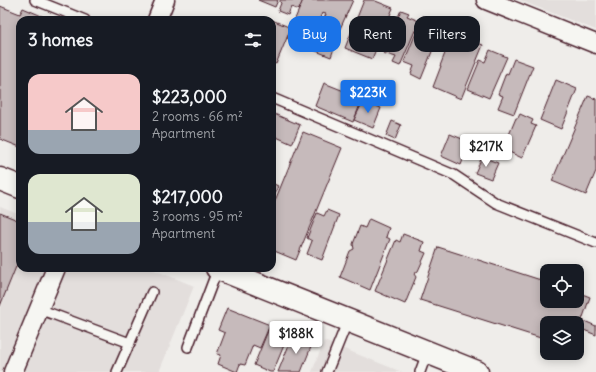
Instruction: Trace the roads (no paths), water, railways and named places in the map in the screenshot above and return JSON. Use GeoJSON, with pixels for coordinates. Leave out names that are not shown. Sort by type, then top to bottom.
{"type":"FeatureCollection","features":[{"type":"Feature","properties":{"kind":"main road"},"geometry":{"type":"LineString","coordinates":[[0,179],[16,185]]}},
{"type":"Feature","properties":{"kind":"main road"},"geometry":{"type":"LineString","coordinates":[[227,272],[348,320],[424,362],[477,372]]}},
{"type":"Feature","properties":{"kind":"street"},"geometry":{"type":"LineString","coordinates":[[159,16],[165,0]]}},
{"type":"Feature","properties":{"kind":"street"},"geometry":{"type":"LineString","coordinates":[[486,0],[596,44]]}},
{"type":"Feature","properties":{"kind":"street"},"geometry":{"type":"LineString","coordinates":[[13,372],[54,272]]}},
{"type":"Feature","properties":{"kind":"lane"},"geometry":{"type":"LineString","coordinates":[[35,0],[75,16]]}},
{"type":"Feature","properties":{"kind":"lane"},"geometry":{"type":"LineString","coordinates":[[276,100],[454,175],[496,203],[596,243]]}},
{"type":"Feature","properties":{"kind":"lane"},"geometry":{"type":"LineString","coordinates":[[188,348],[216,272]]}},
{"type":"Feature","properties":{"kind":"lane"},"geometry":{"type":"LineString","coordinates":[[117,372],[152,292]]}},
{"type":"Feature","properties":{"kind":"lane"},"geometry":{"type":"LineString","coordinates":[[39,309],[130,343]]}},
{"type":"Feature","properties":{"kind":"lane"},"geometry":{"type":"LineString","coordinates":[[327,372],[348,320]]}}]}
